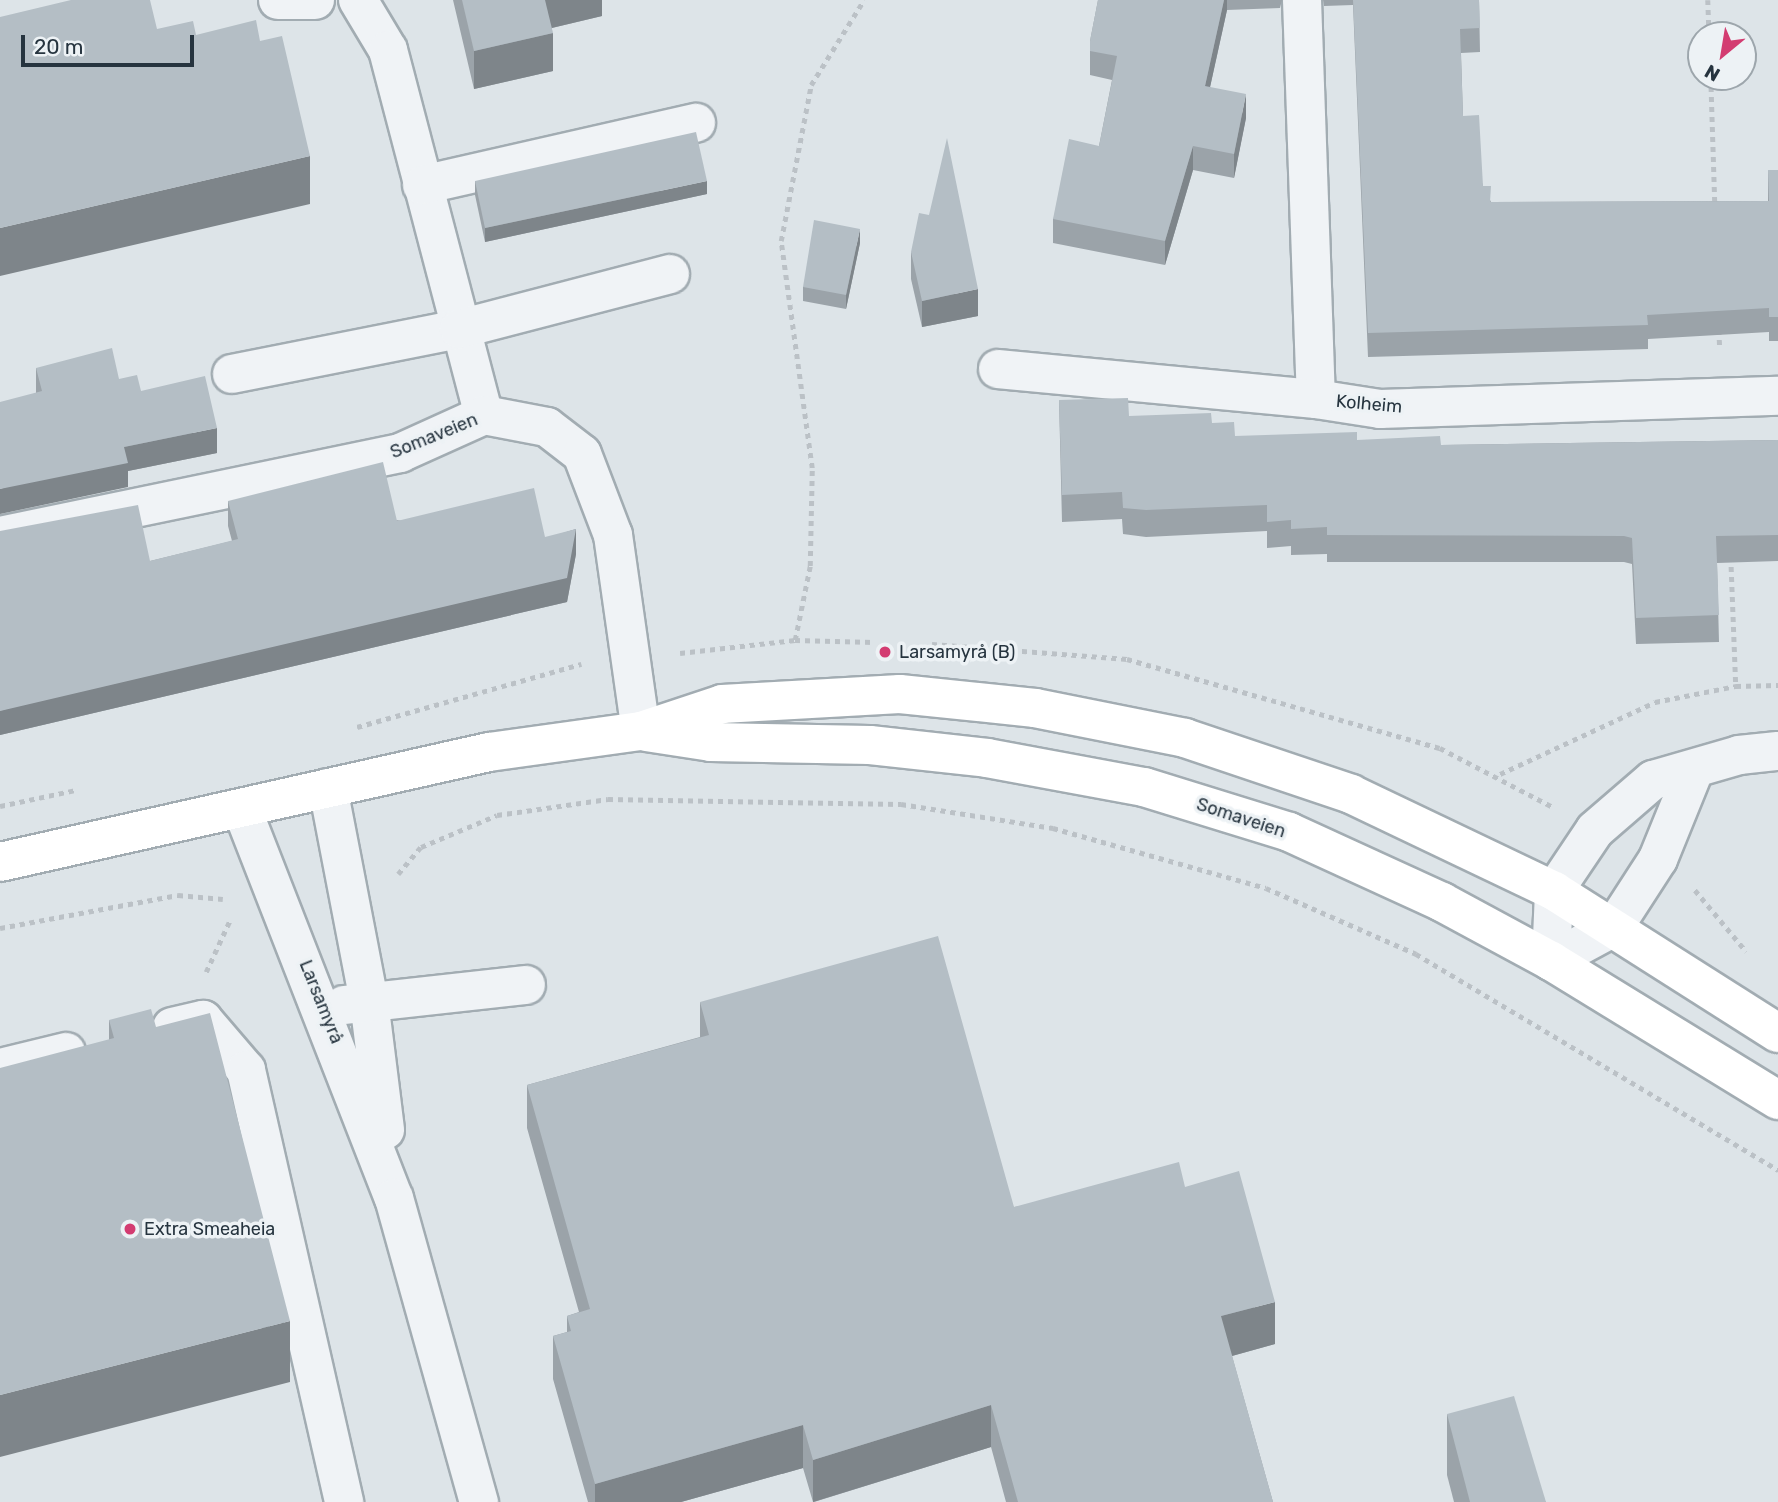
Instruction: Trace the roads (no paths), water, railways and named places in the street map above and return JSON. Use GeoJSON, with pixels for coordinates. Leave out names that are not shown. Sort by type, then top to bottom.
{"type":"FeatureCollection","features":[{"type":"Feature","properties":{"kind":"main road","name":"Somaveien"},"geometry":{"type":"LineString","coordinates":[[0,862],[489,752],[640,731],[722,704],[900,694],[1035,708],[1185,738],[1351,794],[1554,891],[1614,926],[1778,1033]]}},
{"type":"Feature","properties":{"kind":"main road","name":"Somaveien"},"geometry":{"type":"LineString","coordinates":[[640,731],[711,742],[909,749],[1144,787],[1289,832],[1442,902],[1551,961],[1778,1100]]}},
{"type":"Feature","properties":{"kind":"street"},"geometry":{"type":"LineString","coordinates":[[278,0],[315,0]]}},
{"type":"Feature","properties":{"kind":"street"},"geometry":{"type":"LineString","coordinates":[[358,0],[388,51],[459,329],[484,415]]}},
{"type":"Feature","properties":{"kind":"street","name":"Kolheim"},"geometry":{"type":"LineString","coordinates":[[1302,0],[1316,399],[1380,409],[1778,396]]}},
{"type":"Feature","properties":{"kind":"street"},"geometry":{"type":"LineString","coordinates":[[422,186],[696,123]]}},
{"type":"Feature","properties":{"kind":"street"},"geometry":{"type":"LineString","coordinates":[[232,374],[459,329],[670,274]]}},
{"type":"Feature","properties":{"kind":"street"},"geometry":{"type":"LineString","coordinates":[[998,369],[1316,399]]}},
{"type":"Feature","properties":{"kind":"street","name":"Somaveien"},"geometry":{"type":"LineString","coordinates":[[0,536],[400,453],[484,415],[547,427],[582,454],[613,535],[640,731]]}},
{"type":"Feature","properties":{"kind":"street"},"geometry":{"type":"LineString","coordinates":[[1551,961],[1554,891],[1595,830],[1653,780],[1693,773],[1712,761],[1778,751]]}},
{"type":"Feature","properties":{"kind":"street"},"geometry":{"type":"LineString","coordinates":[[1551,961],[1614,926],[1658,859],[1693,773]]}},
{"type":"Feature","properties":{"kind":"street","name":"Larsamyrå"},"geometry":{"type":"LineString","coordinates":[[328,788],[369,1001],[394,1198]]}},
{"type":"Feature","properties":{"kind":"street","name":"Larsamyrå"},"geometry":{"type":"LineString","coordinates":[[242,809],[324,1009],[394,1198],[472,1500]]}},
{"type":"Feature","properties":{"kind":"street"},"geometry":{"type":"LineString","coordinates":[[324,1009],[369,1001],[526,985]]}},
{"type":"Feature","properties":{"kind":"street"},"geometry":{"type":"LineString","coordinates":[[0,1068],[203,1020],[246,1070],[344,1502]]}},
{"type":"Feature","properties":{"kind":"place","name":"Larsamyrå (B)"},"geometry":{"type":"Point","coordinates":[885,652]}},
{"type":"Feature","properties":{"kind":"place","name":"Extra Smeaheia"},"geometry":{"type":"Point","coordinates":[130,1229]}}]}
